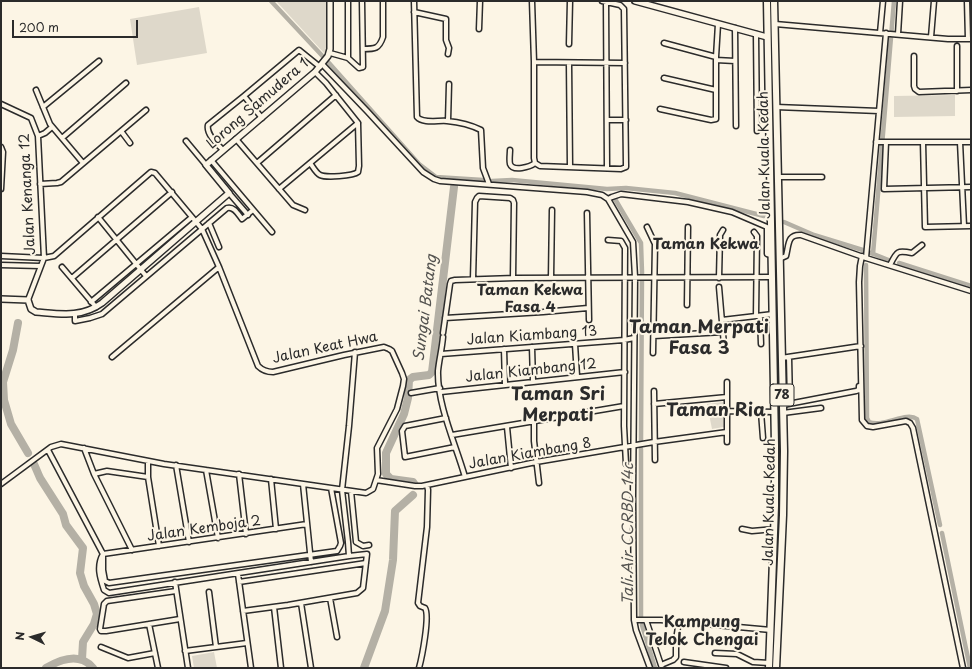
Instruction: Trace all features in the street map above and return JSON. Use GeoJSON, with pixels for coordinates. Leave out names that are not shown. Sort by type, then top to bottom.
{"type":"FeatureCollection","features":[{"type":"Feature","properties":{"kind":"main road","name":"Jalan Kuala Kedah"},"geometry":{"type":"LineString","coordinates":[[767,1],[775,412],[775,529],[769,665]]}},
{"type":"Feature","properties":{"kind":"main road","name":"Jalan Kuala Kedah"},"geometry":{"type":"LineString","coordinates":[[774,1],[784,493],[776,668]]}},
{"type":"Feature","properties":{"kind":"main road"},"geometry":{"type":"LineString","coordinates":[[775,412],[779,412],[779,360],[781,348]]}},
{"type":"Feature","properties":{"kind":"main road"},"geometry":{"type":"LineString","coordinates":[[772,622],[777,620],[780,589]]}},
{"type":"Feature","properties":{"kind":"street"},"geometry":{"type":"LineString","coordinates":[[330,1],[329,54],[348,58],[359,68],[362,68],[363,49],[362,1]]}},
{"type":"Feature","properties":{"kind":"street"},"geometry":{"type":"LineString","coordinates":[[348,1],[348,58]]}},
{"type":"Feature","properties":{"kind":"street"},"geometry":{"type":"LineString","coordinates":[[363,49],[375,49],[382,41],[383,1]]}},
{"type":"Feature","properties":{"kind":"street"},"geometry":{"type":"LineString","coordinates":[[414,1],[416,115],[418,119],[421,120],[448,121],[465,124],[480,130],[483,168],[489,184]]}},
{"type":"Feature","properties":{"kind":"street"},"geometry":{"type":"LineString","coordinates":[[479,29],[480,1]]}},
{"type":"Feature","properties":{"kind":"street"},"geometry":{"type":"LineString","coordinates":[[532,1],[535,163]]}},
{"type":"Feature","properties":{"kind":"street"},"geometry":{"type":"LineString","coordinates":[[569,44],[570,1]]}},
{"type":"Feature","properties":{"kind":"street"},"geometry":{"type":"LineString","coordinates":[[535,163],[540,166],[621,169],[626,167],[624,9],[620,5],[605,1],[607,168]]}},
{"type":"Feature","properties":{"kind":"street"},"geometry":{"type":"LineString","coordinates":[[635,1],[767,37]]}},
{"type":"Feature","properties":{"kind":"street"},"geometry":{"type":"LineString","coordinates":[[880,33],[883,1]]}},
{"type":"Feature","properties":{"kind":"street"},"geometry":{"type":"LineString","coordinates":[[900,1],[892,34],[879,111],[884,189],[971,187]]}},
{"type":"Feature","properties":{"kind":"street"},"geometry":{"type":"LineString","coordinates":[[931,37],[934,1]]}},
{"type":"Feature","properties":{"kind":"street"},"geometry":{"type":"LineString","coordinates":[[775,24],[970,39],[967,1]]}},
{"type":"Feature","properties":{"kind":"street"},"geometry":{"type":"LineString","coordinates":[[414,12],[443,17],[446,19],[446,40],[449,48],[448,54]]}},
{"type":"Feature","properties":{"kind":"street"},"geometry":{"type":"LineString","coordinates":[[660,109],[714,120],[716,118],[716,59],[718,24]]}},
{"type":"Feature","properties":{"kind":"street"},"geometry":{"type":"LineString","coordinates":[[735,28],[736,126]]}},
{"type":"Feature","properties":{"kind":"street"},"geometry":{"type":"LineString","coordinates":[[756,34],[757,131]]}},
{"type":"Feature","properties":{"kind":"street"},"geometry":{"type":"LineString","coordinates":[[664,43],[716,59],[735,61]]}},
{"type":"Feature","properties":{"kind":"street"},"geometry":{"type":"LineString","coordinates":[[957,91],[958,46]]}},
{"type":"Feature","properties":{"kind":"street"},"geometry":{"type":"LineString","coordinates":[[223,150],[209,133],[208,125],[299,50],[322,64],[368,111],[423,172],[429,176],[440,181],[587,192],[598,194],[608,199],[634,242],[637,277],[634,338],[634,620],[636,630],[650,668]]}},
{"type":"Feature","properties":{"kind":"street","name":"Lorong Samudera 1"},"geometry":{"type":"LineString","coordinates":[[206,165],[315,72],[329,54]]}},
{"type":"Feature","properties":{"kind":"street"},"geometry":{"type":"LineString","coordinates":[[914,56],[914,86],[918,92],[971,90]]}},
{"type":"Feature","properties":{"kind":"street"},"geometry":{"type":"LineString","coordinates":[[43,107],[99,61]]}},
{"type":"Feature","properties":{"kind":"street"},"geometry":{"type":"LineString","coordinates":[[534,62],[625,63]]}},
{"type":"Feature","properties":{"kind":"street"},"geometry":{"type":"LineString","coordinates":[[570,63],[570,167]]}},
{"type":"Feature","properties":{"kind":"street"},"geometry":{"type":"LineString","coordinates":[[310,163],[322,176],[353,175],[356,174],[359,166],[358,123],[336,95],[315,72]]}},
{"type":"Feature","properties":{"kind":"street"},"geometry":{"type":"LineString","coordinates":[[664,78],[716,90]]}},
{"type":"Feature","properties":{"kind":"street"},"geometry":{"type":"LineString","coordinates":[[62,138],[126,83]]}},
{"type":"Feature","properties":{"kind":"street"},"geometry":{"type":"LineString","coordinates":[[448,121],[449,84]]}},
{"type":"Feature","properties":{"kind":"street"},"geometry":{"type":"LineString","coordinates":[[36,90],[52,127],[83,163]]}},
{"type":"Feature","properties":{"kind":"street"},"geometry":{"type":"LineString","coordinates":[[257,163],[336,95]]}},
{"type":"Feature","properties":{"kind":"street"},"geometry":{"type":"LineString","coordinates":[[244,96],[262,118]]}},
{"type":"Feature","properties":{"kind":"street","name":"Jalan Kenanga 12"},"geometry":{"type":"LineString","coordinates":[[1,104],[31,118],[38,136],[44,258],[28,300]]}},
{"type":"Feature","properties":{"kind":"street"},"geometry":{"type":"LineString","coordinates":[[776,107],[879,111]]}},
{"type":"Feature","properties":{"kind":"street"},"geometry":{"type":"LineString","coordinates":[[757,108],[769,108]]}},
{"type":"Feature","properties":{"kind":"street"},"geometry":{"type":"LineString","coordinates":[[40,184],[61,182],[146,110]]}},
{"type":"Feature","properties":{"kind":"street"},"geometry":{"type":"LineString","coordinates":[[607,120],[626,120]]}},
{"type":"Feature","properties":{"kind":"street"},"geometry":{"type":"LineString","coordinates":[[279,189],[358,123]]}},
{"type":"Feature","properties":{"kind":"street"},"geometry":{"type":"LineString","coordinates":[[38,136],[46,133],[52,127]]}},
{"type":"Feature","properties":{"kind":"street"},"geometry":{"type":"LineString","coordinates":[[121,131],[130,143]]}},
{"type":"Feature","properties":{"kind":"street"},"geometry":{"type":"LineString","coordinates":[[236,139],[294,206],[305,210]]}},
{"type":"Feature","properties":{"kind":"street"},"geometry":{"type":"LineString","coordinates":[[186,141],[248,215]]}},
{"type":"Feature","properties":{"kind":"street"},"geometry":{"type":"LineString","coordinates":[[882,142],[971,142]]}},
{"type":"Feature","properties":{"kind":"street"},"geometry":{"type":"LineString","coordinates":[[882,142],[864,255],[860,266],[862,420],[864,424],[873,427],[906,421],[910,423],[913,428],[963,668]]}},
{"type":"Feature","properties":{"kind":"street"},"geometry":{"type":"LineString","coordinates":[[923,142],[925,227],[971,226]]}},
{"type":"Feature","properties":{"kind":"street"},"geometry":{"type":"LineString","coordinates":[[960,142],[964,226]]}},
{"type":"Feature","properties":{"kind":"street"},"geometry":{"type":"LineString","coordinates":[[1,148],[3,152],[1,189]]}},
{"type":"Feature","properties":{"kind":"street"},"geometry":{"type":"LineString","coordinates":[[510,150],[510,164],[512,166],[519,168],[531,166],[535,163]]}},
{"type":"Feature","properties":{"kind":"street"},"geometry":{"type":"LineString","coordinates":[[211,160],[272,232]]}},
{"type":"Feature","properties":{"kind":"street","name":"Jalan Keat Hwa"},"geometry":{"type":"LineString","coordinates":[[98,217],[151,172],[155,173],[202,229],[219,267],[258,366],[264,371],[273,372],[355,352],[384,347],[389,348],[392,351],[404,379],[397,409],[377,448],[378,474],[376,480]]}},
{"type":"Feature","properties":{"kind":"street"},"geometry":{"type":"LineString","coordinates":[[778,177],[822,177]]}},
{"type":"Feature","properties":{"kind":"street"},"geometry":{"type":"LineString","coordinates":[[72,278],[172,192]]}},
{"type":"Feature","properties":{"kind":"street"},"geometry":{"type":"LineString","coordinates":[[1,299],[28,300],[31,309],[34,312],[76,314],[89,311],[96,307],[230,193]]}},
{"type":"Feature","properties":{"kind":"street"},"geometry":{"type":"LineString","coordinates":[[608,199],[621,194],[664,198],[732,212],[767,227],[767,254],[771,255]]}},
{"type":"Feature","properties":{"kind":"street"},"geometry":{"type":"LineString","coordinates":[[473,279],[475,202],[476,198],[479,196],[510,198],[513,200],[513,278]]}},
{"type":"Feature","properties":{"kind":"street"},"geometry":{"type":"LineString","coordinates":[[76,314],[75,321],[102,314],[227,208],[233,208],[242,219],[253,210]]}},
{"type":"Feature","properties":{"kind":"street"},"geometry":{"type":"LineString","coordinates":[[551,278],[552,210]]}},
{"type":"Feature","properties":{"kind":"street"},"geometry":{"type":"LineString","coordinates":[[587,213],[587,278],[589,320]]}},
{"type":"Feature","properties":{"kind":"street"},"geometry":{"type":"LineString","coordinates":[[1,256],[44,258],[54,256],[98,217],[146,276]]}},
{"type":"Feature","properties":{"kind":"street"},"geometry":{"type":"LineString","coordinates":[[92,302],[192,217]]}},
{"type":"Feature","properties":{"kind":"street"},"geometry":{"type":"LineString","coordinates":[[209,223],[219,247]]}},
{"type":"Feature","properties":{"kind":"street"},"geometry":{"type":"LineString","coordinates":[[647,227],[655,244],[653,353]]}},
{"type":"Feature","properties":{"kind":"street"},"geometry":{"type":"LineString","coordinates":[[687,305],[688,227]]}},
{"type":"Feature","properties":{"kind":"street"},"geometry":{"type":"LineString","coordinates":[[719,278],[720,235],[723,230]]}},
{"type":"Feature","properties":{"kind":"street"},"geometry":{"type":"LineString","coordinates":[[754,232],[757,236],[756,277],[761,344]]}},
{"type":"Feature","properties":{"kind":"street"},"geometry":{"type":"LineString","coordinates":[[779,259],[786,256],[790,238],[798,235],[864,255],[971,291]]}},
{"type":"Feature","properties":{"kind":"street"},"geometry":{"type":"LineString","coordinates":[[608,240],[619,241],[624,244],[625,248],[624,406],[626,464]]}},
{"type":"Feature","properties":{"kind":"street"},"geometry":{"type":"LineString","coordinates":[[890,265],[896,253],[899,251],[903,250],[912,252],[922,245]]}},
{"type":"Feature","properties":{"kind":"street"},"geometry":{"type":"LineString","coordinates":[[1,265],[40,266]]}},
{"type":"Feature","properties":{"kind":"street"},"geometry":{"type":"LineString","coordinates":[[62,267],[96,307]]}},
{"type":"Feature","properties":{"kind":"street"},"geometry":{"type":"LineString","coordinates":[[112,357],[219,267]]}},
{"type":"Feature","properties":{"kind":"street"},"geometry":{"type":"LineString","coordinates":[[465,477],[446,418],[438,372],[451,281],[513,278],[772,277]]}},
{"type":"Feature","properties":{"kind":"street"},"geometry":{"type":"LineString","coordinates":[[719,287],[724,345]]}},
{"type":"Feature","properties":{"kind":"street"},"geometry":{"type":"LineString","coordinates":[[445,318],[588,308]]}},
{"type":"Feature","properties":{"kind":"street"},"geometry":{"type":"LineString","coordinates":[[722,320],[772,314]]}},
{"type":"Feature","properties":{"kind":"street"},"geometry":{"type":"LineString","coordinates":[[654,336],[723,332]]}},
{"type":"Feature","properties":{"kind":"street","name":"Jalan Kiambang 13"},"geometry":{"type":"LineString","coordinates":[[441,354],[634,338]]}},
{"type":"Feature","properties":{"kind":"street"},"geometry":{"type":"LineString","coordinates":[[575,344],[577,376]]}},
{"type":"Feature","properties":{"kind":"street"},"geometry":{"type":"LineString","coordinates":[[781,358],[861,346]]}},
{"type":"Feature","properties":{"kind":"street"},"geometry":{"type":"LineString","coordinates":[[532,347],[533,381]]}},
{"type":"Feature","properties":{"kind":"street"},"geometry":{"type":"LineString","coordinates":[[504,349],[505,384]]}},
{"type":"Feature","properties":{"kind":"street"},"geometry":{"type":"LineString","coordinates":[[349,556],[342,490],[355,352]]}},
{"type":"Feature","properties":{"kind":"street"},"geometry":{"type":"LineString","coordinates":[[789,357],[790,403]]}},
{"type":"Feature","properties":{"kind":"street","name":"Jalan Kiambang 12"},"geometry":{"type":"LineString","coordinates":[[411,393],[625,372]]}},
{"type":"Feature","properties":{"kind":"street"},"geometry":{"type":"LineString","coordinates":[[727,382],[727,442]]}},
{"type":"Feature","properties":{"kind":"street"},"geometry":{"type":"LineString","coordinates":[[783,405],[856,391],[859,390],[860,386]]}},
{"type":"Feature","properties":{"kind":"street"},"geometry":{"type":"LineString","coordinates":[[654,391],[655,460]]}},
{"type":"Feature","properties":{"kind":"street"},"geometry":{"type":"LineString","coordinates":[[654,404],[727,397]]}},
{"type":"Feature","properties":{"kind":"street"},"geometry":{"type":"LineString","coordinates":[[452,436],[624,406]]}},
{"type":"Feature","properties":{"kind":"street"},"geometry":{"type":"LineString","coordinates":[[783,413],[821,408]]}},
{"type":"Feature","properties":{"kind":"street"},"geometry":{"type":"LineString","coordinates":[[727,412],[775,412]]}},
{"type":"Feature","properties":{"kind":"street"},"geometry":{"type":"LineString","coordinates":[[761,412],[763,438]]}},
{"type":"Feature","properties":{"kind":"street"},"geometry":{"type":"LineString","coordinates":[[446,418],[405,426],[402,431],[405,456],[455,447]]}},
{"type":"Feature","properties":{"kind":"street"},"geometry":{"type":"LineString","coordinates":[[534,422],[536,462],[539,483]]}},
{"type":"Feature","properties":{"kind":"street"},"geometry":{"type":"LineString","coordinates":[[507,427],[510,468]]}},
{"type":"Feature","properties":{"kind":"street","name":"Jalan Kiambang 8"},"geometry":{"type":"LineString","coordinates":[[376,480],[422,486],[536,462],[654,442],[727,432]]}},
{"type":"Feature","properties":{"kind":"street"},"geometry":{"type":"LineString","coordinates":[[1,484],[58,444],[148,461],[366,493],[370,492],[375,486],[376,480]]}},
{"type":"Feature","properties":{"kind":"street"},"geometry":{"type":"LineString","coordinates":[[84,448],[94,474],[132,550]]}},
{"type":"Feature","properties":{"kind":"street"},"geometry":{"type":"LineString","coordinates":[[48,450],[103,554],[105,581],[109,584],[337,550],[340,546],[339,529],[331,488]]}},
{"type":"Feature","properties":{"kind":"street"},"geometry":{"type":"LineString","coordinates":[[148,461],[148,476],[159,546]]}},
{"type":"Feature","properties":{"kind":"street"},"geometry":{"type":"LineString","coordinates":[[176,465],[189,542]]}},
{"type":"Feature","properties":{"kind":"street"},"geometry":{"type":"LineString","coordinates":[[206,470],[218,538]]}},
{"type":"Feature","properties":{"kind":"street"},"geometry":{"type":"LineString","coordinates":[[94,474],[107,471],[148,476]]}},
{"type":"Feature","properties":{"kind":"street"},"geometry":{"type":"LineString","coordinates":[[239,474],[246,534]]}},
{"type":"Feature","properties":{"kind":"street"},"geometry":{"type":"LineString","coordinates":[[271,478],[276,529]]}},
{"type":"Feature","properties":{"kind":"street"},"geometry":{"type":"LineString","coordinates":[[303,484],[311,562]]}},
{"type":"Feature","properties":{"kind":"street"},"geometry":{"type":"LineString","coordinates":[[419,668],[424,642],[427,613],[425,608],[420,606],[418,603],[427,527],[427,485]]}},
{"type":"Feature","properties":{"kind":"street"},"geometry":{"type":"LineString","coordinates":[[351,491],[356,542]]}},
{"type":"Feature","properties":{"kind":"street"},"geometry":{"type":"LineString","coordinates":[[346,522],[353,521]]}},
{"type":"Feature","properties":{"kind":"street","name":"Jalan Kemboja 2"},"geometry":{"type":"LineString","coordinates":[[103,554],[307,524]]}},
{"type":"Feature","properties":{"kind":"street"},"geometry":{"type":"LineString","coordinates":[[742,529],[752,531],[775,529]]}},
{"type":"Feature","properties":{"kind":"street"},"geometry":{"type":"LineString","coordinates":[[348,542],[356,542],[363,546],[369,545]]}},
{"type":"Feature","properties":{"kind":"street"},"geometry":{"type":"LineString","coordinates":[[103,554],[99,563],[99,571],[102,584],[106,592],[238,574],[367,554],[362,590],[358,593],[243,611]]}},
{"type":"Feature","properties":{"kind":"street"},"geometry":{"type":"LineString","coordinates":[[239,582],[366,563]]}},
{"type":"Feature","properties":{"kind":"street"},"geometry":{"type":"LineString","coordinates":[[238,574],[250,668]]}},
{"type":"Feature","properties":{"kind":"street"},"geometry":{"type":"LineString","coordinates":[[175,582],[188,668]]}},
{"type":"Feature","properties":{"kind":"street"},"geometry":{"type":"LineString","coordinates":[[176,591],[107,602],[104,604],[100,630],[102,631],[180,619]]}},
{"type":"Feature","properties":{"kind":"street"},"geometry":{"type":"LineString","coordinates":[[209,592],[216,647]]}},
{"type":"Feature","properties":{"kind":"street"},"geometry":{"type":"LineString","coordinates":[[330,598],[337,636]]}},
{"type":"Feature","properties":{"kind":"street"},"geometry":{"type":"LineString","coordinates":[[301,603],[311,668]]}},
{"type":"Feature","properties":{"kind":"street"},"geometry":{"type":"LineString","coordinates":[[274,607],[281,668]]}},
{"type":"Feature","properties":{"kind":"street"},"geometry":{"type":"LineString","coordinates":[[634,620],[678,622],[771,630]]}},
{"type":"Feature","properties":{"kind":"street"},"geometry":{"type":"LineString","coordinates":[[646,620],[661,666],[676,657],[678,622]]}},
{"type":"Feature","properties":{"kind":"street"},"geometry":{"type":"LineString","coordinates":[[150,624],[158,668]]}},
{"type":"Feature","properties":{"kind":"street"},"geometry":{"type":"LineString","coordinates":[[186,650],[247,643]]}},
{"type":"Feature","properties":{"kind":"street"},"geometry":{"type":"LineString","coordinates":[[101,647],[128,658],[155,653]]}},
{"type":"Feature","properties":{"kind":"street"},"geometry":{"type":"LineString","coordinates":[[715,653],[737,654],[753,662],[769,665]]}},
{"type":"Feature","properties":{"kind":"street"},"geometry":{"type":"LineString","coordinates":[[684,662],[726,668]]}},
{"type":"Feature","properties":{"kind":"shaded area"},"geometry":{"type":"Polygon","coordinates":[[[276,1],[326,1],[326,52],[324,53],[276,1]]]}},
{"type":"Feature","properties":{"kind":"shaded area"},"geometry":{"type":"Polygon","coordinates":[[[199,7],[207,53],[137,65],[130,19],[199,7]]]}},
{"type":"Feature","properties":{"kind":"shaded area"},"geometry":{"type":"Polygon","coordinates":[[[955,95],[955,116],[894,117],[894,96],[955,95]]]}},
{"type":"Feature","properties":{"kind":"shaded area"},"geometry":{"type":"Polygon","coordinates":[[[723,402],[724,427],[712,429],[707,404],[723,402]]]}},
{"type":"Feature","properties":{"kind":"shaded area"},"geometry":{"type":"Polygon","coordinates":[[[214,652],[217,668],[194,668],[192,656],[214,652]]]}},
{"type":"Feature","properties":{"kind":"waterway"},"geometry":{"type":"LineString","coordinates":[[271,1],[329,63],[419,164],[436,177],[483,180]]}},
{"type":"Feature","properties":{"kind":"waterway"},"geometry":{"type":"LineString","coordinates":[[873,254],[894,1]]}},
{"type":"Feature","properties":{"kind":"waterway"},"geometry":{"type":"LineString","coordinates":[[492,181],[512,180],[607,189],[626,188],[675,193],[764,216]]}},
{"type":"Feature","properties":{"kind":"waterway","name":"Sungai Batang"},"geometry":{"type":"LineString","coordinates":[[415,485],[413,482],[391,479],[386,474],[386,453],[404,414],[408,398],[409,380],[413,377],[429,375],[432,372],[454,187]]}},
{"type":"Feature","properties":{"kind":"waterway","name":"Tali Air CCRBD 14c"},"geometry":{"type":"LineString","coordinates":[[615,199],[641,243],[641,443]]}},
{"type":"Feature","properties":{"kind":"waterway"},"geometry":{"type":"LineString","coordinates":[[784,222],[814,235],[866,251],[891,261]]}},
{"type":"Feature","properties":{"kind":"waterway"},"geometry":{"type":"LineString","coordinates":[[899,263],[971,286]]}},
{"type":"Feature","properties":{"kind":"waterway"},"geometry":{"type":"LineString","coordinates":[[866,265],[867,418],[869,422],[875,423],[907,417],[917,419],[940,525]]}},
{"type":"Feature","properties":{"kind":"waterway"},"geometry":{"type":"LineString","coordinates":[[18,323],[13,350],[3,382],[4,400],[11,424],[28,453]]}},
{"type":"Feature","properties":{"kind":"waterway","name":"Tali Air CCRBD 14c"},"geometry":{"type":"LineString","coordinates":[[641,449],[641,620]]}},
{"type":"Feature","properties":{"kind":"waterway"},"geometry":{"type":"LineString","coordinates":[[34,464],[40,478],[63,514],[66,525],[83,548],[80,573],[84,586],[94,604],[97,614],[94,624],[83,642],[82,659]]}},
{"type":"Feature","properties":{"kind":"waterway","name":"Sungai Batang"},"geometry":{"type":"LineString","coordinates":[[364,668],[385,611],[393,560],[395,511],[413,495]]}},
{"type":"Feature","properties":{"kind":"waterway"},"geometry":{"type":"LineString","coordinates":[[942,533],[970,668]]}},
{"type":"Feature","properties":{"kind":"waterway","name":"Tali Air CCRBD 14c"},"geometry":{"type":"LineString","coordinates":[[642,625],[655,668]]}},
{"type":"Feature","properties":{"kind":"waterway","name":"Sungai Batang"},"geometry":{"type":"LineString","coordinates":[[46,668],[58,662],[70,659],[82,660],[93,668]]}},
{"type":"Feature","properties":{"kind":"district","name":"Taman Kekwa"},"geometry":{"type":"Point","coordinates":[706,245]}},
{"type":"Feature","properties":{"kind":"district","name":"Taman Kekwa Fasa 4"},"geometry":{"type":"Point","coordinates":[530,300]}},
{"type":"Feature","properties":{"kind":"district","name":"Taman Merpati Fasa 3"},"geometry":{"type":"Point","coordinates":[699,338]}},
{"type":"Feature","properties":{"kind":"district","name":"Taman Sri Merpati"},"geometry":{"type":"Point","coordinates":[558,405]}},
{"type":"Feature","properties":{"kind":"district","name":"Taman Ria"},"geometry":{"type":"Point","coordinates":[716,411]}},
{"type":"Feature","properties":{"kind":"district","name":"Kampung Telok Chengai"},"geometry":{"type":"Point","coordinates":[702,632]}}]}
